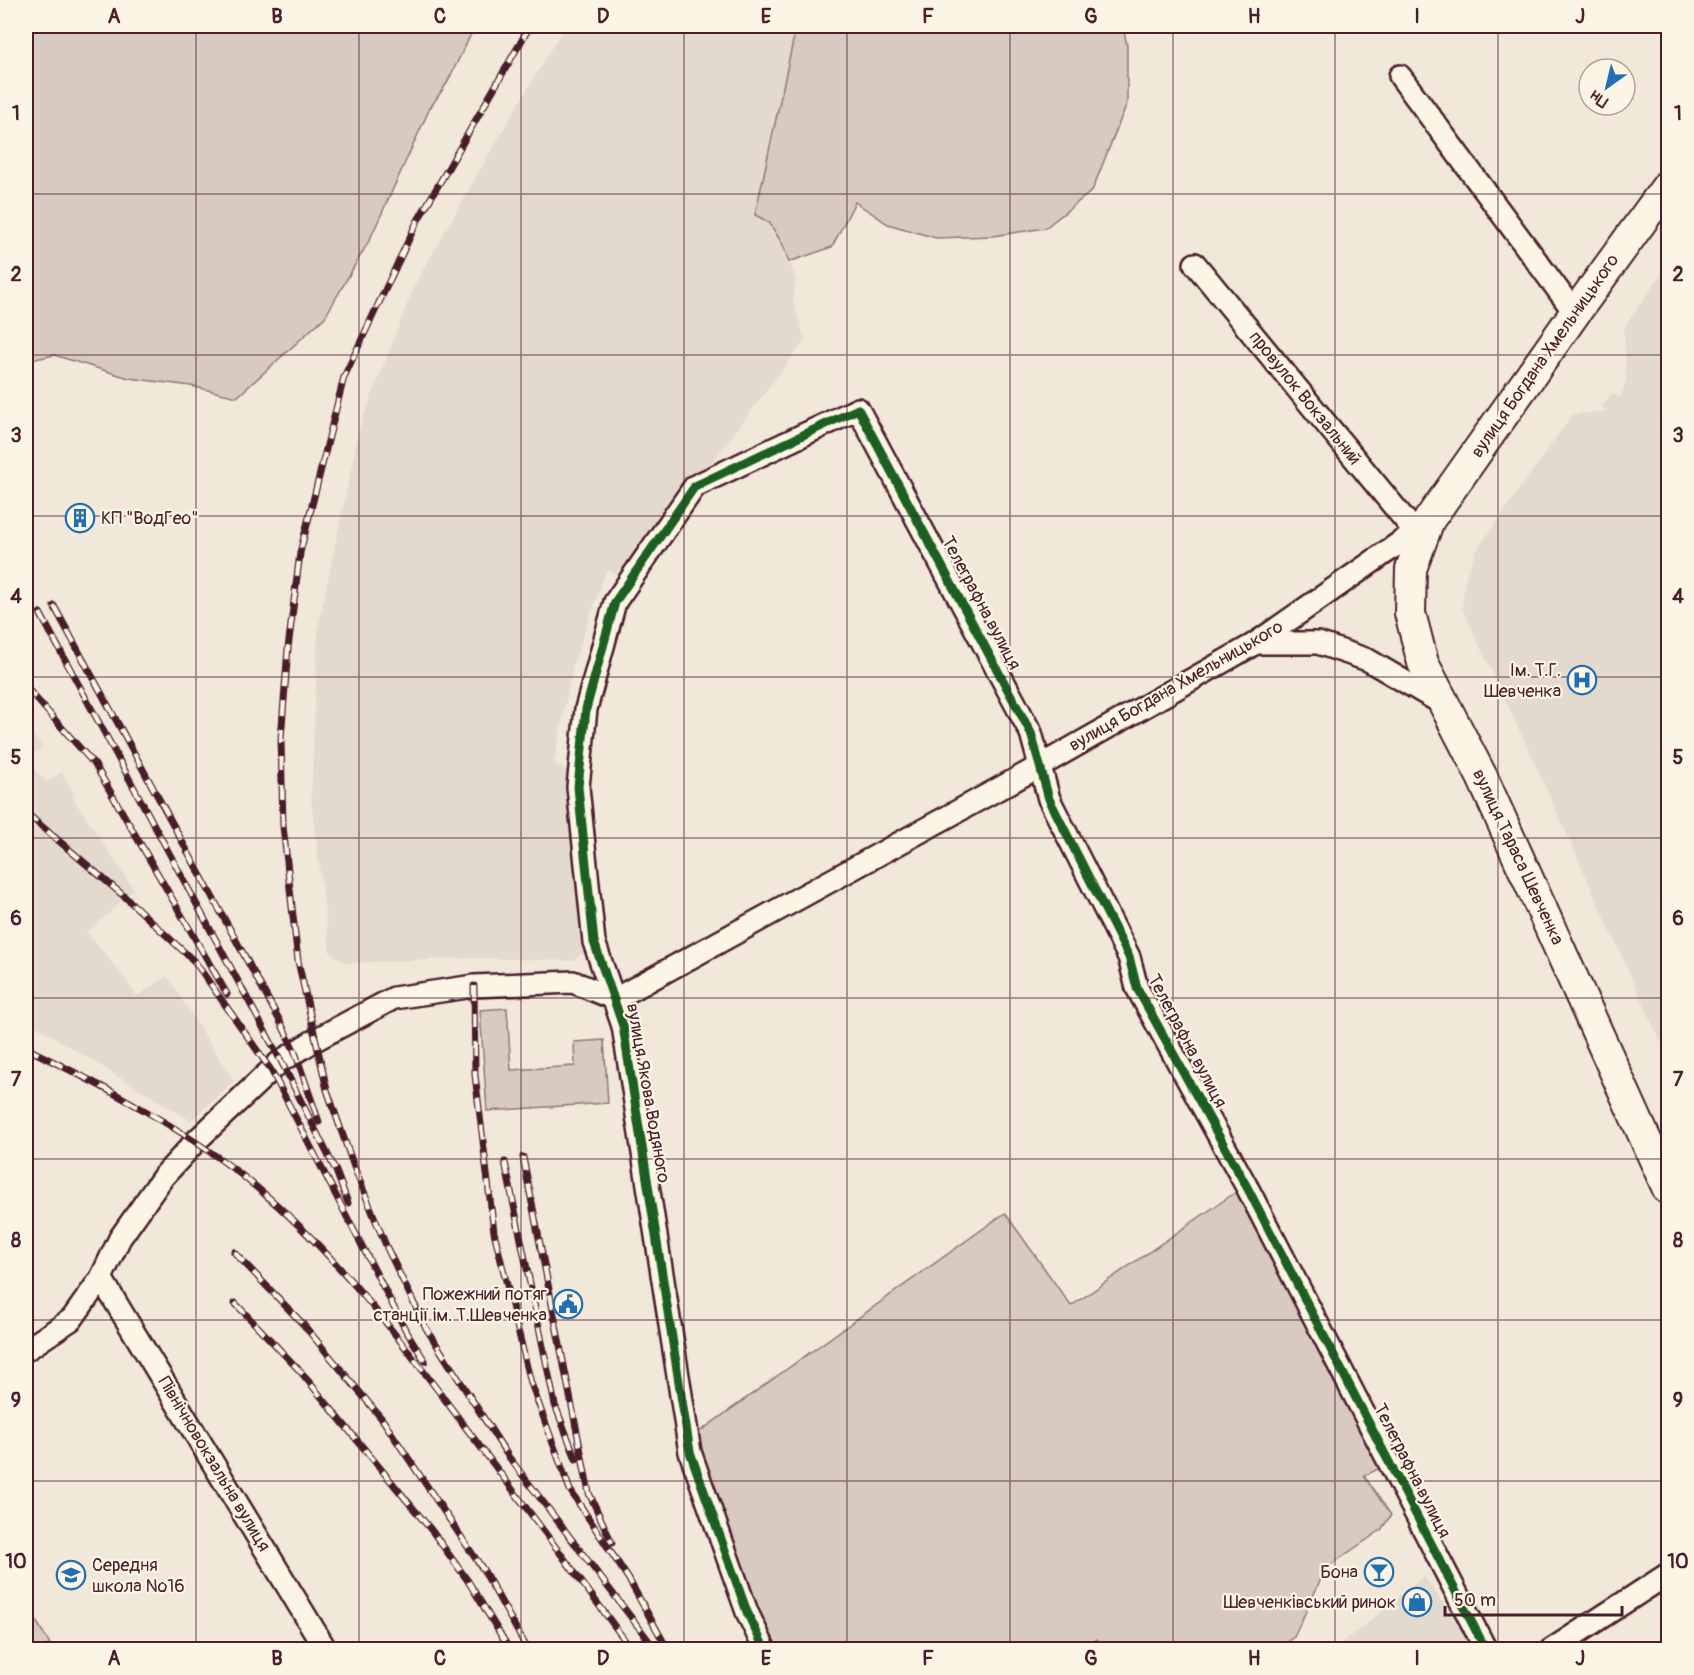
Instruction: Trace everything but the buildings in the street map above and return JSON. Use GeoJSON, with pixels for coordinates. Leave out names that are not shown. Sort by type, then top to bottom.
{"type":"FeatureCollection","features":[{"type":"Feature","properties":{"kind":"main road","name":"вулиця Богдана Хмельницького"},"geometry":{"type":"LineString","coordinates":[[1422,526],[1668,185]]}},
{"type":"Feature","properties":{"kind":"main road","name":"вулиця Тараса Шевченка"},"geometry":{"type":"LineString","coordinates":[[1422,526],[1411,569],[1410,613],[1423,663],[1482,777],[1668,1189]]}},
{"type":"Feature","properties":{"kind":"street"},"geometry":{"type":"LineString","coordinates":[[1400,76],[1575,313]]}},
{"type":"Feature","properties":{"kind":"street","name":"провулок Вокзальний"},"geometry":{"type":"LineString","coordinates":[[1195,264],[1422,526]]}},
{"type":"Feature","properties":{"kind":"street","name":"Телеграфна вулиця"},"geometry":{"type":"LineString","coordinates":[[858,409],[1031,733],[1049,799],[1129,957],[1137,988],[1248,1189],[1486,1650]]}},
{"type":"Feature","properties":{"kind":"street","name":"вулиця Якова Водяного"},"geometry":{"type":"LineString","coordinates":[[765,1650],[747,1612],[690,1452],[623,1026],[594,942],[578,787],[586,709],[615,602],[695,486],[858,409]]}},
{"type":"Feature","properties":{"kind":"street","name":"вулиця Богдана Хмельницького"},"geometry":{"type":"LineString","coordinates":[[615,999],[1040,766],[1256,643],[1422,526]]}},
{"type":"Feature","properties":{"kind":"street"},"geometry":{"type":"LineString","coordinates":[[1256,643],[1318,643],[1368,660],[1443,704]]}},
{"type":"Feature","properties":{"kind":"street"},"geometry":{"type":"LineString","coordinates":[[26,1350],[72,1319],[101,1278],[120,1238],[163,1177],[195,1142],[281,1061],[315,1040],[394,998],[474,986],[573,982],[615,999]]}},
{"type":"Feature","properties":{"kind":"street","name":"Північновокзальна вулиця"},"geometry":{"type":"LineString","coordinates":[[101,1278],[326,1650]]}},
{"type":"Feature","properties":{"kind":"street"},"geometry":{"type":"LineString","coordinates":[[1551,1650],[1668,1574]]}},
{"type":"Feature","properties":{"kind":"shaded area"},"geometry":{"type":"Polygon","coordinates":[[[26,26],[475,26],[447,83],[430,108],[370,239],[325,317],[237,397],[191,386],[129,378],[54,355],[26,361],[26,26]]]}},
{"type":"Feature","properties":{"kind":"shaded area"},"geometry":{"type":"Polygon","coordinates":[[[565,26],[799,26],[795,32],[769,222],[783,245],[796,279],[793,301],[805,340],[626,576],[606,571],[573,665],[554,763],[568,772],[575,788],[586,951],[573,961],[477,958],[346,963],[330,952],[311,801],[318,628],[360,426],[415,284],[565,26]]]}},
{"type":"Feature","properties":{"kind":"shaded area"},"geometry":{"type":"Polygon","coordinates":[[[799,26],[1123,26],[1127,46],[1127,103],[1092,191],[1045,228],[993,236],[936,238],[888,224],[855,202],[832,247],[789,262],[783,245],[769,222],[755,215],[795,32],[799,26]]]}},
{"type":"Feature","properties":{"kind":"shaded area","name":"Ім. Т.Г. Шевченка"},"geometry":{"type":"Polygon","coordinates":[[[1668,265],[1668,1058],[1462,608],[1466,576],[1476,551],[1572,415],[1607,411],[1602,407],[1612,393],[1620,398],[1626,380],[1624,327],[1668,265]]]}},
{"type":"Feature","properties":{"kind":"shaded area"},"geometry":{"type":"Polygon","coordinates":[[[26,728],[43,746],[27,761],[46,782],[62,773],[75,795],[72,797],[134,889],[86,932],[117,968],[137,996],[167,976],[234,1081],[191,1121],[26,1020],[26,728]]]}},
{"type":"Feature","properties":{"kind":"shaded area"},"geometry":{"type":"Polygon","coordinates":[[[507,1008],[511,1070],[575,1066],[574,1042],[604,1040],[608,1103],[487,1111],[480,1010],[507,1008]]]}},
{"type":"Feature","properties":{"kind":"shaded area"},"geometry":{"type":"Polygon","coordinates":[[[1246,1185],[1390,1463],[1364,1476],[1391,1515],[1381,1530],[1326,1568],[1294,1637],[1276,1649],[1105,1649],[1097,1639],[1082,1650],[765,1649],[687,1437],[699,1432],[1005,1213],[1071,1306],[1246,1185]]]}},
{"type":"Feature","properties":{"kind":"shaded area","name":"Шевченківський ринок"},"geometry":{"type":"Polygon","coordinates":[[[1424,1576],[1474,1649],[1331,1650],[1360,1629],[1424,1576]]]}},
{"type":"Feature","properties":{"kind":"shaded area"},"geometry":{"type":"Polygon","coordinates":[[[26,1604],[50,1644],[40,1649],[26,1649],[26,1604]]]}},
{"type":"Feature","properties":{"kind":"railway"},"geometry":{"type":"LineString","coordinates":[[530,26],[417,222],[344,377],[300,553],[288,648],[281,739],[283,826],[298,961],[327,1090],[354,1167],[387,1248],[426,1328],[508,1456],[656,1650]]}},
{"type":"Feature","properties":{"kind":"railway"},"geometry":{"type":"LineString","coordinates":[[54,606],[281,1023],[295,1052],[319,1122]]}},
{"type":"Feature","properties":{"kind":"railway"},"geometry":{"type":"LineString","coordinates":[[40,613],[281,1061],[336,1171],[348,1203]]}},
{"type":"Feature","properties":{"kind":"railway"},"geometry":{"type":"LineString","coordinates":[[26,687],[95,765],[227,994]]}},
{"type":"Feature","properties":{"kind":"railway"},"geometry":{"type":"LineString","coordinates":[[26,813],[125,897],[195,962],[271,1070],[405,1329],[425,1361]]}},
{"type":"Feature","properties":{"kind":"railway"},"geometry":{"type":"LineString","coordinates":[[474,986],[475,1075],[494,1232],[531,1383],[570,1490],[628,1578],[668,1650]]}},
{"type":"Feature","properties":{"kind":"railway"},"geometry":{"type":"LineString","coordinates":[[26,1048],[144,1110],[202,1146],[285,1212],[366,1299],[632,1650]]}},
{"type":"Feature","properties":{"kind":"railway"},"geometry":{"type":"LineString","coordinates":[[523,1157],[589,1493],[612,1543]]}},
{"type":"Feature","properties":{"kind":"railway"},"geometry":{"type":"LineString","coordinates":[[505,1162],[555,1405],[576,1459]]}},
{"type":"Feature","properties":{"kind":"railway"},"geometry":{"type":"LineString","coordinates":[[234,1252],[302,1323],[382,1419],[484,1571],[528,1650]]}},
{"type":"Feature","properties":{"kind":"railway"},"geometry":{"type":"LineString","coordinates":[[235,1303],[300,1371],[432,1531],[468,1581],[510,1650]]}},
{"type":"Feature","properties":{"kind":"cycle path"},"geometry":{"type":"LineString","coordinates":[[765,1650],[747,1612],[690,1452],[623,1026],[594,942],[578,787],[586,709],[615,602],[695,486],[858,409],[1031,733],[1049,799],[1129,957],[1137,988],[1248,1189],[1486,1650]]}},
{"type":"Feature","properties":{"kind":"place","name":"КП \"ВодГео\""},"geometry":{"type":"Point","coordinates":[80,518]}},
{"type":"Feature","properties":{"kind":"place","name":"Ім. Т.Г. Шевченка"},"geometry":{"type":"Point","coordinates":[1582,680]}},
{"type":"Feature","properties":{"kind":"place","name":"Пожежний потяг станції ім. Т.Шевченка"},"geometry":{"type":"Point","coordinates":[568,1304]}},
{"type":"Feature","properties":{"kind":"place","name":"Бона"},"geometry":{"type":"Point","coordinates":[1379,1572]}},
{"type":"Feature","properties":{"kind":"place","name":"Середня школа №16"},"geometry":{"type":"Point","coordinates":[71,1575]}},
{"type":"Feature","properties":{"kind":"place","name":"Шевченківський ринок"},"geometry":{"type":"Point","coordinates":[1417,1602]}}]}
